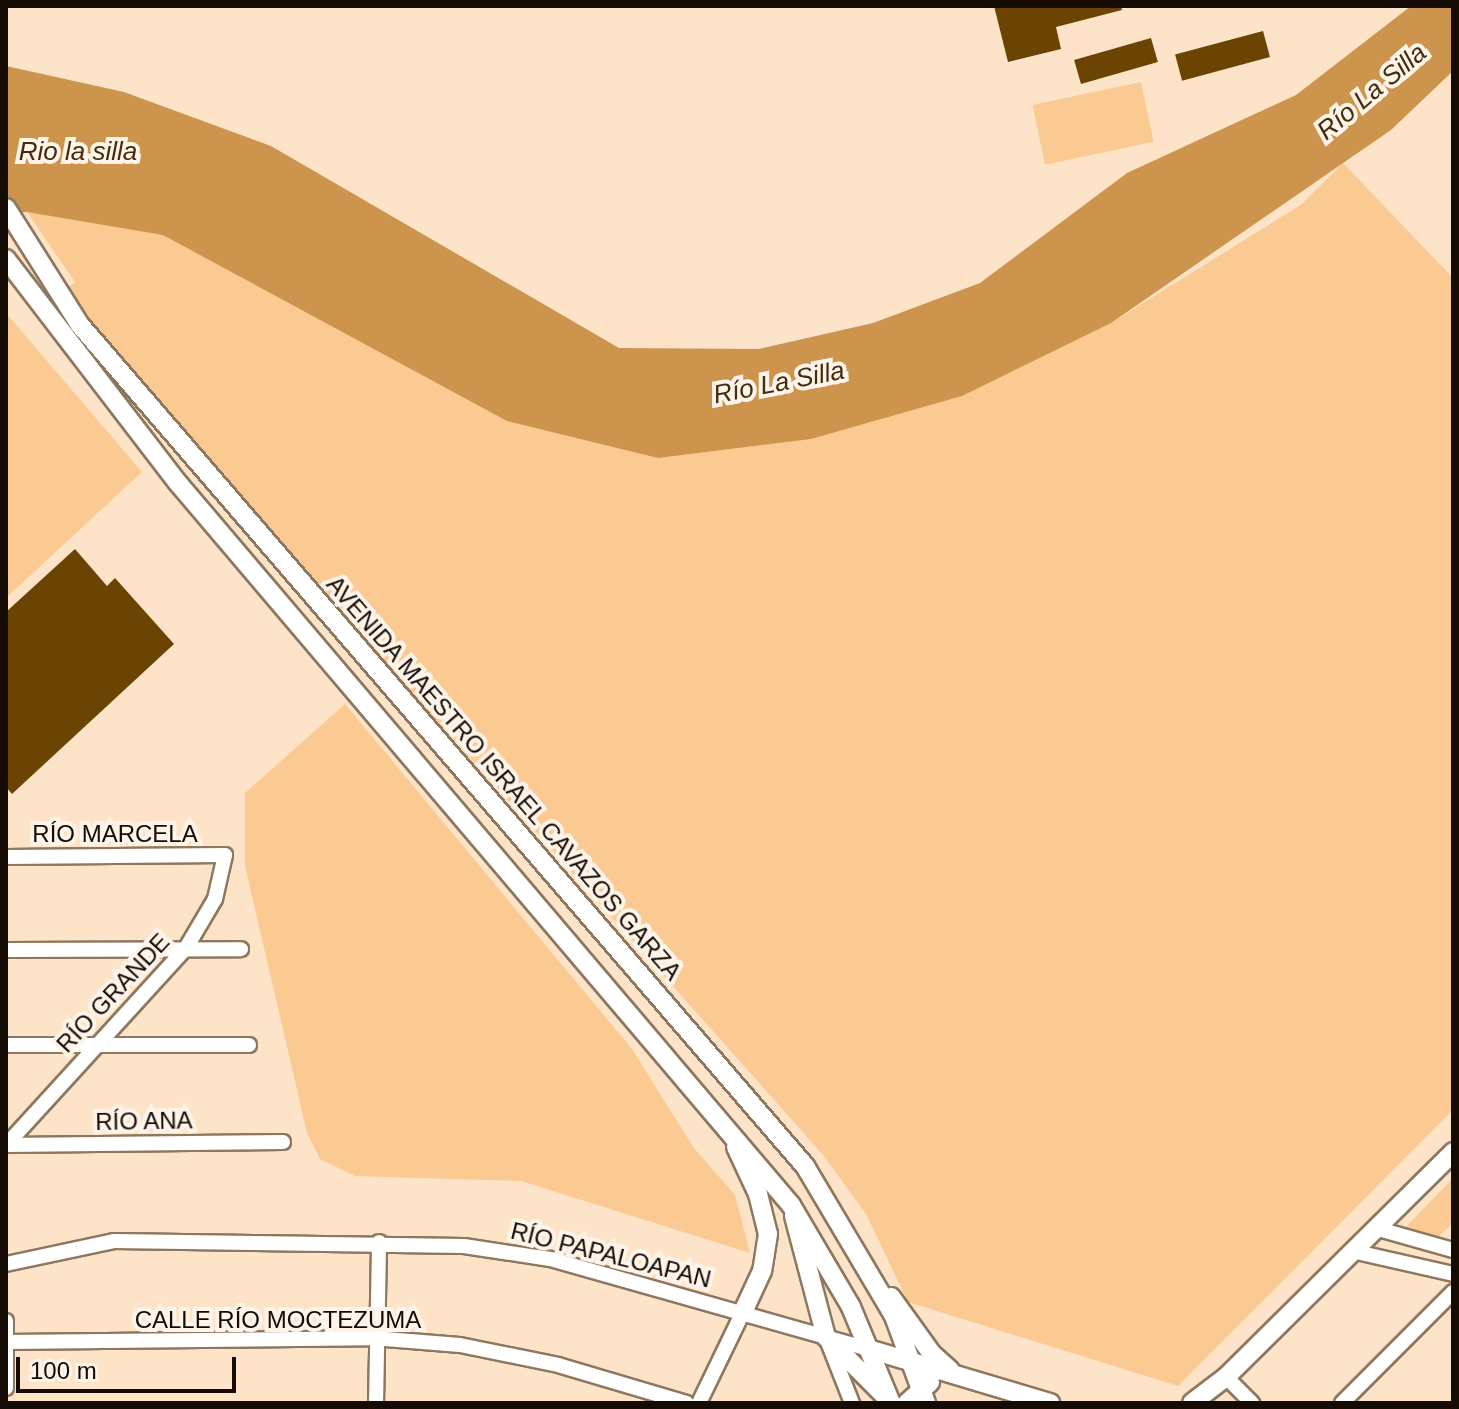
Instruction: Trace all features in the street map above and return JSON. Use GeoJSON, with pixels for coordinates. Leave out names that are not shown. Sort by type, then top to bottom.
{"type":"FeatureCollection","features":[{"type":"Feature","properties":{"kind":"main road","name":"AVENIDA MAESTRO ISRAEL CAVAZOS GARZA"},"geometry":{"type":"LineString","coordinates":[[6,208],[46,276],[80,325],[805,1166],[880,1290],[914,1362],[924,1395]]}},
{"type":"Feature","properties":{"kind":"main road"},"geometry":{"type":"LineString","coordinates":[[6,259],[24,287],[142,438],[791,1205],[872,1350],[890,1403]]}},
{"type":"Feature","properties":{"kind":"main road"},"geometry":{"type":"LineString","coordinates":[[142,438],[157,433],[190,450]]}},
{"type":"Feature","properties":{"kind":"main road"},"geometry":{"type":"LineString","coordinates":[[476,831],[517,862],[533,864],[540,858]]}},
{"type":"Feature","properties":{"kind":"main road"},"geometry":{"type":"LineString","coordinates":[[726,1126],[758,1194],[768,1234],[762,1271],[742,1314]]}},
{"type":"Feature","properties":{"kind":"main road"},"geometry":{"type":"LineString","coordinates":[[1192,1403],[1226,1377],[1453,1152]]}},
{"type":"Feature","properties":{"kind":"main road"},"geometry":{"type":"LineString","coordinates":[[791,1205],[826,1337],[890,1403]]}},
{"type":"Feature","properties":{"kind":"main road"},"geometry":{"type":"LineString","coordinates":[[880,1290],[906,1312],[932,1354],[959,1377],[907,1403]]}},
{"type":"Feature","properties":{"kind":"main road","name":"RÍO PAPALOAPAN"},"geometry":{"type":"LineString","coordinates":[[872,1350],[1050,1403]]}},
{"type":"Feature","properties":{"kind":"street","name":"RÍO MARCELA"},"geometry":{"type":"LineString","coordinates":[[6,857],[225,855]]}},
{"type":"Feature","properties":{"kind":"street","name":"RÍO GRANDE"},"geometry":{"type":"LineString","coordinates":[[6,1145],[95,1044],[186,948],[215,899],[225,855]]}},
{"type":"Feature","properties":{"kind":"street"},"geometry":{"type":"LineString","coordinates":[[6,950],[241,949]]}},
{"type":"Feature","properties":{"kind":"street"},"geometry":{"type":"LineString","coordinates":[[6,1045],[249,1045]]}},
{"type":"Feature","properties":{"kind":"street","name":"RÍO ANA"},"geometry":{"type":"LineString","coordinates":[[6,1145],[283,1142]]}},
{"type":"Feature","properties":{"kind":"street"},"geometry":{"type":"LineString","coordinates":[[1375,1228],[1453,1250]]}},
{"type":"Feature","properties":{"kind":"street","name":"RÍO PAPALOAPAN"},"geometry":{"type":"LineString","coordinates":[[6,1264],[114,1241],[379,1242],[464,1246],[550,1259],[872,1350]]}},
{"type":"Feature","properties":{"kind":"street"},"geometry":{"type":"LineString","coordinates":[[376,1403],[373,1338],[379,1242]]}},
{"type":"Feature","properties":{"kind":"street"},"geometry":{"type":"LineString","coordinates":[[1352,1251],[1453,1274]]}},
{"type":"Feature","properties":{"kind":"street"},"geometry":{"type":"LineString","coordinates":[[1342,1403],[1453,1292]]}},
{"type":"Feature","properties":{"kind":"street"},"geometry":{"type":"LineString","coordinates":[[699,1403],[742,1314]]}},
{"type":"Feature","properties":{"kind":"street"},"geometry":{"type":"LineString","coordinates":[[6,1321],[6,1388]]}},
{"type":"Feature","properties":{"kind":"street"},"geometry":{"type":"LineString","coordinates":[[826,1337],[852,1403]]}},
{"type":"Feature","properties":{"kind":"street","name":"CALLE RÍO MOCTEZUMA"},"geometry":{"type":"LineString","coordinates":[[7,1342],[373,1338],[501,1352],[686,1403]]}},
{"type":"Feature","properties":{"kind":"street"},"geometry":{"type":"LineString","coordinates":[[1226,1377],[1252,1403]]}},
{"type":"Feature","properties":{"kind":"shaded area"},"geometry":{"type":"Polygon","coordinates":[[[1141,82],[1154,142],[1045,165],[1032,105],[1141,82]]]}},
{"type":"Feature","properties":{"kind":"shaded area"},"geometry":{"type":"Polygon","coordinates":[[[1343,163],[1453,278],[1453,1110],[1178,1386],[908,1302],[866,1214],[823,1155],[59,295],[75,282],[27,212],[178,182],[570,409],[1111,323],[1302,204],[1343,163]]]}},
{"type":"Feature","properties":{"kind":"shaded area"},"geometry":{"type":"Polygon","coordinates":[[[6,313],[142,472],[6,598],[6,313]]]}},
{"type":"Feature","properties":{"kind":"shaded area"},"geometry":{"type":"Polygon","coordinates":[[[345,704],[632,1049],[694,1148],[735,1195],[750,1253],[521,1181],[355,1176],[320,1159],[307,1133],[245,866],[245,793],[345,704]]]}},
{"type":"Feature","properties":{"kind":"shaded area"},"geometry":{"type":"Polygon","coordinates":[[[1453,1178],[1453,1223],[1437,1238],[1404,1229],[1453,1178]]]}},
{"type":"Feature","properties":{"kind":"water","name":"Rio la silla"},"geometry":{"type":"Polygon","coordinates":[[[1411,6],[1453,6],[1453,71],[1391,130],[1111,323],[962,396],[811,439],[658,458],[507,421],[163,235],[27,212],[6,213],[6,66],[124,92],[271,146],[619,348],[759,349],[873,323],[980,283],[1127,173],[1296,95],[1411,6]]]}},
{"type":"Feature","properties":{"kind":"building"},"geometry":{"type":"Polygon","coordinates":[[[994,6],[1121,6],[1122,10],[1056,27],[1061,49],[1008,62],[994,6]]]}},
{"type":"Feature","properties":{"kind":"building"},"geometry":{"type":"Polygon","coordinates":[[[1263,31],[1270,57],[1182,81],[1175,55],[1263,31]]]}},
{"type":"Feature","properties":{"kind":"building"},"geometry":{"type":"Polygon","coordinates":[[[1151,38],[1158,62],[1081,84],[1074,60],[1151,38]]]}},
{"type":"Feature","properties":{"kind":"building"},"geometry":{"type":"Polygon","coordinates":[[[75,549],[107,586],[115,578],[174,644],[12,794],[6,787],[6,612],[75,549]]]}},
{"type":"Feature","properties":{"kind":"water label","name":"Río La Silla"},"geometry":{"type":"Point","coordinates":[1372,92]}},
{"type":"Feature","properties":{"kind":"water label","name":"Río La Silla"},"geometry":{"type":"Point","coordinates":[779,383]}}]}
